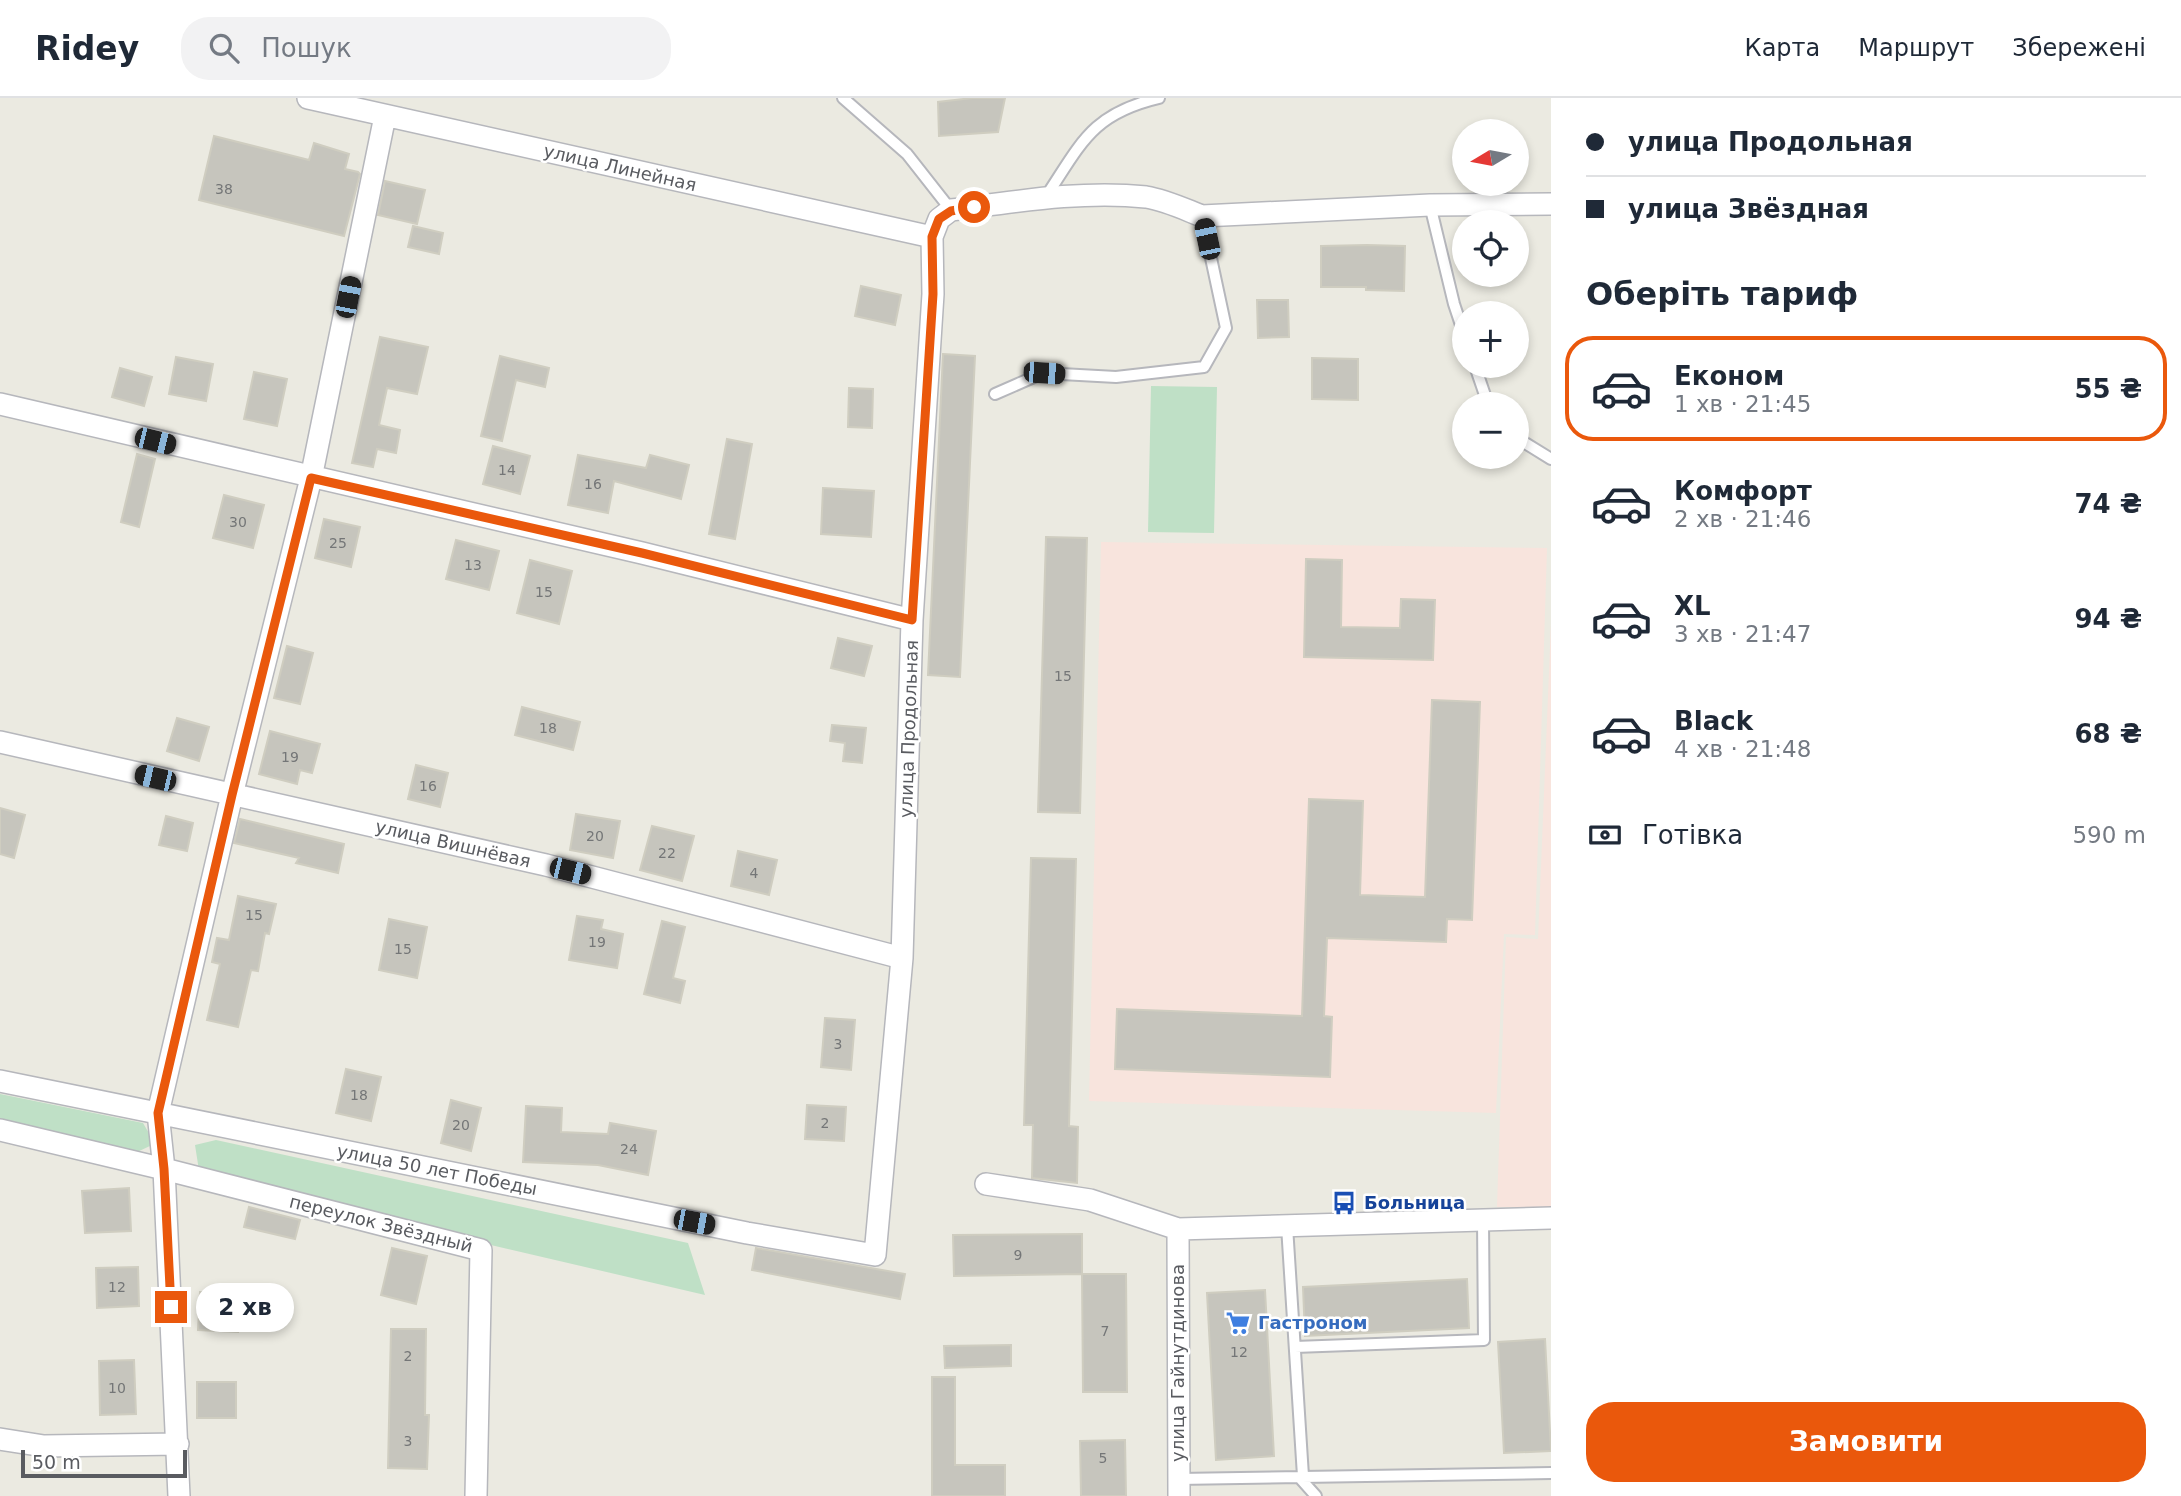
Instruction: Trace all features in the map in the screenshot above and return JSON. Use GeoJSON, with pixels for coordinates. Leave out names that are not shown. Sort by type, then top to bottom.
{"type":"FeatureCollection","features":[{"type":"Feature","properties":{"kind":"street","name":"улица Линейная"},"geometry":{"type":"LineString","coordinates":[[308,98],[373,109],[932,237]]}},
{"type":"Feature","properties":{"kind":"street"},"geometry":{"type":"LineString","coordinates":[[179,1496],[164,1169],[158,1113],[232,795],[311,478],[373,109]]}},
{"type":"Feature","properties":{"kind":"street"},"geometry":{"type":"LineString","coordinates":[[932,237],[939,219],[951,211],[1045,198],[1146,198],[1174,204],[1202,216],[1430,205],[1551,204]]}},
{"type":"Feature","properties":{"kind":"street","name":"улица Продольная"},"geometry":{"type":"LineString","coordinates":[[875,1255],[902,958],[912,620],[933,294],[932,237]]}},
{"type":"Feature","properties":{"kind":"street"},"geometry":{"type":"LineString","coordinates":[[0,404],[629,550],[912,620]]}},
{"type":"Feature","properties":{"kind":"street","name":"улица Вишнёвая"},"geometry":{"type":"LineString","coordinates":[[0,742],[546,865],[902,958]]}},
{"type":"Feature","properties":{"kind":"street","name":"улица 50 лет Победы"},"geometry":{"type":"LineString","coordinates":[[0,1081],[734,1230],[875,1255]]}},
{"type":"Feature","properties":{"kind":"street"},"geometry":{"type":"LineString","coordinates":[[0,1130],[164,1169]]}},
{"type":"Feature","properties":{"kind":"street","name":"переулок Звёздный"},"geometry":{"type":"LineString","coordinates":[[164,1169],[481,1250],[476,1496]]}},
{"type":"Feature","properties":{"kind":"street"},"geometry":{"type":"LineString","coordinates":[[986,1184],[1090,1200],[1172,1228],[1551,1218]]}},
{"type":"Feature","properties":{"kind":"street","name":"улица Гайнутдинова"},"geometry":{"type":"LineString","coordinates":[[1172,1228],[1179,1488]]}},
{"type":"Feature","properties":{"kind":"street"},"geometry":{"type":"LineString","coordinates":[[0,1439],[44,1446],[178,1444]]}},
{"type":"Feature","properties":{"kind":"lane"},"geometry":{"type":"LineString","coordinates":[[843,98],[907,155],[951,211]]}},
{"type":"Feature","properties":{"kind":"lane"},"geometry":{"type":"LineString","coordinates":[[1045,198],[1084,139],[1097,125],[1116,113],[1159,98]]}},
{"type":"Feature","properties":{"kind":"lane"},"geometry":{"type":"LineString","coordinates":[[1430,205],[1453,301]]}},
{"type":"Feature","properties":{"kind":"lane"},"geometry":{"type":"LineString","coordinates":[[995,394],[1044,373],[1116,377],[1204,367],[1226,328],[1202,216]]}},
{"type":"Feature","properties":{"kind":"lane"},"geometry":{"type":"LineString","coordinates":[[1529,445],[1551,459]]}},
{"type":"Feature","properties":{"kind":"lane"},"geometry":{"type":"LineString","coordinates":[[1295,1347],[1484,1340],[1483,1220]]}},
{"type":"Feature","properties":{"kind":"lane"},"geometry":{"type":"LineString","coordinates":[[1287,1226],[1301,1476],[1316,1496]]}},
{"type":"Feature","properties":{"kind":"lane"},"geometry":{"type":"LineString","coordinates":[[1179,1488],[1301,1476],[1551,1473]]}},
{"type":"Feature","properties":{"kind":"shaded area"},"geometry":{"type":"Polygon","coordinates":[[[1101,542],[1547,548],[1535,935],[1504,934],[1496,1113],[1089,1101],[1101,542]]]}},
{"type":"Feature","properties":{"kind":"shaded area"},"geometry":{"type":"Polygon","coordinates":[[[1551,623],[1551,1207],[1497,1207],[1506,937],[1538,939],[1551,623]]]}},
{"type":"Feature","properties":{"kind":"green space"},"geometry":{"type":"Polygon","coordinates":[[[1151,386],[1217,387],[1214,533],[1148,532],[1151,386]]]}},
{"type":"Feature","properties":{"kind":"green space"},"geometry":{"type":"Polygon","coordinates":[[[0,1094],[143,1123],[152,1145],[135,1153],[0,1122],[0,1094]]]}},
{"type":"Feature","properties":{"kind":"green space"},"geometry":{"type":"Polygon","coordinates":[[[216,1140],[688,1243],[705,1295],[200,1177],[195,1145],[216,1140]]]}},
{"type":"Feature","properties":{"kind":"building"},"geometry":{"type":"Polygon","coordinates":[[[1005,98],[998,132],[939,136],[938,102],[1005,98]]]}},
{"type":"Feature","properties":{"kind":"building"},"geometry":{"type":"Polygon","coordinates":[[[214,136],[309,160],[314,143],[349,154],[345,169],[360,174],[344,236],[199,200],[214,136]]]}},
{"type":"Feature","properties":{"kind":"building"},"geometry":{"type":"Polygon","coordinates":[[[385,181],[425,190],[417,224],[378,215],[385,181]]]}},
{"type":"Feature","properties":{"kind":"building"},"geometry":{"type":"Polygon","coordinates":[[[413,226],[443,233],[439,254],[408,247],[413,226]]]}},
{"type":"Feature","properties":{"kind":"building"},"geometry":{"type":"Polygon","coordinates":[[[1321,246],[1405,246],[1404,291],[1366,290],[1366,287],[1321,287],[1321,246]]]}},
{"type":"Feature","properties":{"kind":"building"},"geometry":{"type":"Polygon","coordinates":[[[861,286],[901,295],[895,325],[855,316],[861,286]]]}},
{"type":"Feature","properties":{"kind":"building"},"geometry":{"type":"Polygon","coordinates":[[[1257,300],[1288,300],[1289,337],[1258,338],[1257,300]]]}},
{"type":"Feature","properties":{"kind":"building"},"geometry":{"type":"Polygon","coordinates":[[[380,337],[428,347],[417,394],[387,388],[379,425],[400,430],[396,453],[377,449],[373,467],[352,463],[380,337]]]}},
{"type":"Feature","properties":{"kind":"building"},"geometry":{"type":"Polygon","coordinates":[[[943,354],[975,356],[960,677],[928,675],[943,354]]]}},
{"type":"Feature","properties":{"kind":"building"},"geometry":{"type":"Polygon","coordinates":[[[500,356],[549,368],[545,387],[516,380],[502,441],[481,436],[500,356]]]}},
{"type":"Feature","properties":{"kind":"building"},"geometry":{"type":"Polygon","coordinates":[[[176,357],[213,364],[206,401],[169,394],[176,357]]]}},
{"type":"Feature","properties":{"kind":"building"},"geometry":{"type":"Polygon","coordinates":[[[1312,358],[1358,359],[1358,400],[1312,399],[1312,358]]]}},
{"type":"Feature","properties":{"kind":"building"},"geometry":{"type":"Polygon","coordinates":[[[120,368],[152,377],[144,406],[112,397],[120,368]]]}},
{"type":"Feature","properties":{"kind":"building"},"geometry":{"type":"Polygon","coordinates":[[[254,372],[287,379],[277,426],[244,419],[254,372]]]}},
{"type":"Feature","properties":{"kind":"building"},"geometry":{"type":"Polygon","coordinates":[[[849,388],[873,389],[872,428],[848,427],[849,388]]]}},
{"type":"Feature","properties":{"kind":"building"},"geometry":{"type":"Polygon","coordinates":[[[727,439],[752,444],[735,539],[709,534],[727,439]]]}},
{"type":"Feature","properties":{"kind":"building"},"geometry":{"type":"Polygon","coordinates":[[[493,446],[530,456],[520,494],[483,484],[493,446]]]}},
{"type":"Feature","properties":{"kind":"building"},"geometry":{"type":"Polygon","coordinates":[[[137,454],[155,459],[139,527],[121,522],[137,454]]]}},
{"type":"Feature","properties":{"kind":"building"},"geometry":{"type":"Polygon","coordinates":[[[578,455],[646,468],[650,455],[689,465],[681,499],[614,481],[608,513],[568,505],[578,455]]]}},
{"type":"Feature","properties":{"kind":"building"},"geometry":{"type":"Polygon","coordinates":[[[823,488],[874,491],[871,537],[821,534],[823,488]]]}},
{"type":"Feature","properties":{"kind":"building"},"geometry":{"type":"Polygon","coordinates":[[[224,495],[264,505],[253,548],[213,538],[224,495]]]}},
{"type":"Feature","properties":{"kind":"building"},"geometry":{"type":"Polygon","coordinates":[[[324,519],[360,527],[351,567],[315,558],[324,519]]]}},
{"type":"Feature","properties":{"kind":"building"},"geometry":{"type":"Polygon","coordinates":[[[1046,537],[1087,538],[1080,813],[1038,812],[1046,537]]]}},
{"type":"Feature","properties":{"kind":"building"},"geometry":{"type":"Polygon","coordinates":[[[456,540],[499,551],[489,590],[446,579],[456,540]]]}},
{"type":"Feature","properties":{"kind":"building"},"geometry":{"type":"Polygon","coordinates":[[[1306,559],[1342,560],[1341,627],[1400,628],[1401,599],[1435,600],[1433,660],[1304,657],[1306,559]]]}},
{"type":"Feature","properties":{"kind":"building"},"geometry":{"type":"Polygon","coordinates":[[[530,560],[572,571],[559,624],[517,613],[530,560]]]}},
{"type":"Feature","properties":{"kind":"building"},"geometry":{"type":"Polygon","coordinates":[[[838,638],[872,646],[864,676],[831,668],[838,638]]]}},
{"type":"Feature","properties":{"kind":"building"},"geometry":{"type":"Polygon","coordinates":[[[287,646],[313,653],[300,704],[274,698],[287,646]]]}},
{"type":"Feature","properties":{"kind":"building"},"geometry":{"type":"Polygon","coordinates":[[[1432,700],[1480,702],[1472,920],[1447,919],[1446,942],[1327,938],[1324,1016],[1332,1017],[1330,1077],[1115,1069],[1117,1009],[1302,1016],[1309,799],[1363,801],[1360,895],[1425,897],[1432,700]]]}},
{"type":"Feature","properties":{"kind":"building"},"geometry":{"type":"Polygon","coordinates":[[[522,707],[580,722],[573,750],[515,735],[522,707]]]}},
{"type":"Feature","properties":{"kind":"building"},"geometry":{"type":"Polygon","coordinates":[[[177,718],[209,727],[199,761],[167,751],[177,718]]]}},
{"type":"Feature","properties":{"kind":"building"},"geometry":{"type":"Polygon","coordinates":[[[832,725],[866,728],[862,763],[843,761],[845,743],[830,741],[832,725]]]}},
{"type":"Feature","properties":{"kind":"building"},"geometry":{"type":"Polygon","coordinates":[[[270,731],[320,744],[312,773],[300,770],[297,784],[259,774],[270,731]]]}},
{"type":"Feature","properties":{"kind":"building"},"geometry":{"type":"Polygon","coordinates":[[[416,765],[448,773],[440,807],[408,799],[416,765]]]}},
{"type":"Feature","properties":{"kind":"building"},"geometry":{"type":"Polygon","coordinates":[[[0,808],[25,815],[14,858],[0,854],[0,808]]]}},
{"type":"Feature","properties":{"kind":"building"},"geometry":{"type":"Polygon","coordinates":[[[576,814],[620,821],[613,858],[570,850],[576,814]]]}},
{"type":"Feature","properties":{"kind":"building"},"geometry":{"type":"Polygon","coordinates":[[[166,816],[193,823],[187,851],[159,845],[166,816]]]}},
{"type":"Feature","properties":{"kind":"building"},"geometry":{"type":"Polygon","coordinates":[[[240,819],[344,844],[338,873],[296,863],[299,858],[234,843],[240,819]]]}},
{"type":"Feature","properties":{"kind":"building"},"geometry":{"type":"Polygon","coordinates":[[[652,826],[694,836],[682,881],[640,870],[652,826]]]}},
{"type":"Feature","properties":{"kind":"building"},"geometry":{"type":"Polygon","coordinates":[[[738,851],[777,860],[769,895],[731,886],[738,851]]]}},
{"type":"Feature","properties":{"kind":"building"},"geometry":{"type":"Polygon","coordinates":[[[1031,858],[1076,859],[1069,1126],[1078,1127],[1077,1183],[1032,1178],[1033,1125],[1024,1125],[1031,858]]]}},
{"type":"Feature","properties":{"kind":"building"},"geometry":{"type":"Polygon","coordinates":[[[238,896],[276,904],[269,934],[265,933],[258,971],[251,970],[238,1027],[207,1020],[220,964],[212,962],[217,938],[229,940],[238,896]]]}},
{"type":"Feature","properties":{"kind":"building"},"geometry":{"type":"Polygon","coordinates":[[[577,916],[603,920],[601,929],[623,934],[617,968],[569,960],[577,916]]]}},
{"type":"Feature","properties":{"kind":"building"},"geometry":{"type":"Polygon","coordinates":[[[389,919],[427,927],[417,978],[379,970],[389,919]]]}},
{"type":"Feature","properties":{"kind":"building"},"geometry":{"type":"Polygon","coordinates":[[[662,921],[685,927],[673,978],[685,981],[680,1003],[644,994],[662,921]]]}},
{"type":"Feature","properties":{"kind":"building"},"geometry":{"type":"Polygon","coordinates":[[[825,1018],[855,1020],[851,1070],[821,1067],[825,1018]]]}},
{"type":"Feature","properties":{"kind":"building"},"geometry":{"type":"Polygon","coordinates":[[[346,1069],[381,1077],[371,1121],[336,1113],[346,1069]]]}},
{"type":"Feature","properties":{"kind":"building"},"geometry":{"type":"Polygon","coordinates":[[[451,1100],[481,1108],[471,1151],[441,1143],[451,1100]]]}},
{"type":"Feature","properties":{"kind":"building"},"geometry":{"type":"Polygon","coordinates":[[[807,1105],[846,1107],[844,1141],[805,1139],[807,1105]]]}},
{"type":"Feature","properties":{"kind":"building"},"geometry":{"type":"Polygon","coordinates":[[[526,1106],[562,1108],[561,1132],[608,1134],[610,1123],[656,1131],[648,1175],[598,1165],[523,1162],[526,1106]]]}},
{"type":"Feature","properties":{"kind":"building"},"geometry":{"type":"Polygon","coordinates":[[[129,1188],[131,1231],[85,1233],[82,1191],[129,1188]]]}},
{"type":"Feature","properties":{"kind":"building"},"geometry":{"type":"Polygon","coordinates":[[[249,1207],[300,1220],[295,1239],[244,1227],[249,1207]]]}},
{"type":"Feature","properties":{"kind":"building"},"geometry":{"type":"Polygon","coordinates":[[[1082,1234],[1082,1274],[954,1276],[953,1235],[1082,1234]]]}},
{"type":"Feature","properties":{"kind":"building"},"geometry":{"type":"Polygon","coordinates":[[[392,1248],[427,1256],[416,1304],[381,1295],[392,1248]]]}},
{"type":"Feature","properties":{"kind":"building"},"geometry":{"type":"Polygon","coordinates":[[[756,1248],[905,1274],[900,1299],[752,1270],[756,1248]]]}},
{"type":"Feature","properties":{"kind":"building"},"geometry":{"type":"Polygon","coordinates":[[[138,1267],[139,1306],[97,1308],[96,1268],[138,1267]]]}},
{"type":"Feature","properties":{"kind":"building"},"geometry":{"type":"Polygon","coordinates":[[[1082,1274],[1126,1274],[1127,1392],[1083,1392],[1082,1274]]]}},
{"type":"Feature","properties":{"kind":"building"},"geometry":{"type":"Polygon","coordinates":[[[1467,1279],[1469,1328],[1305,1336],[1303,1287],[1467,1279]]]}},
{"type":"Feature","properties":{"kind":"building"},"geometry":{"type":"Polygon","coordinates":[[[1265,1290],[1274,1456],[1216,1460],[1207,1293],[1265,1290]]]}},
{"type":"Feature","properties":{"kind":"building"},"geometry":{"type":"Polygon","coordinates":[[[200,1292],[240,1295],[238,1332],[198,1330],[200,1292]]]}},
{"type":"Feature","properties":{"kind":"building"},"geometry":{"type":"Polygon","coordinates":[[[391,1329],[426,1329],[425,1415],[429,1415],[427,1469],[388,1468],[391,1329]]]}},
{"type":"Feature","properties":{"kind":"building"},"geometry":{"type":"Polygon","coordinates":[[[1545,1339],[1551,1451],[1504,1453],[1498,1342],[1545,1339]]]}},
{"type":"Feature","properties":{"kind":"building"},"geometry":{"type":"Polygon","coordinates":[[[1011,1345],[1011,1366],[945,1368],[944,1346],[1011,1345]]]}},
{"type":"Feature","properties":{"kind":"building"},"geometry":{"type":"Polygon","coordinates":[[[134,1360],[136,1414],[100,1415],[99,1361],[134,1360]]]}},
{"type":"Feature","properties":{"kind":"building"},"geometry":{"type":"Polygon","coordinates":[[[932,1377],[955,1377],[955,1465],[1005,1465],[1005,1496],[932,1496],[932,1377]]]}},
{"type":"Feature","properties":{"kind":"building"},"geometry":{"type":"Polygon","coordinates":[[[197,1382],[236,1382],[236,1418],[197,1418],[197,1382]]]}},
{"type":"Feature","properties":{"kind":"building"},"geometry":{"type":"Polygon","coordinates":[[[1125,1440],[1126,1496],[1081,1496],[1080,1441],[1125,1440]]]}},
{"type":"Feature","properties":{"kind":"place","name":"Больница"},"geometry":{"type":"Point","coordinates":[1344,1203]}},
{"type":"Feature","properties":{"kind":"place","name":"Гастроном"},"geometry":{"type":"Point","coordinates":[1238,1323]}},
{"type":"Feature","properties":{"kind":"route"},"geometry":{"type":"LineString","coordinates":[[171,1307],[164,1169],[158,1113],[232,795],[311,478],[642,553],[912,620],[933,294],[932,237],[939,219],[951,211],[974,207]]}}]}
